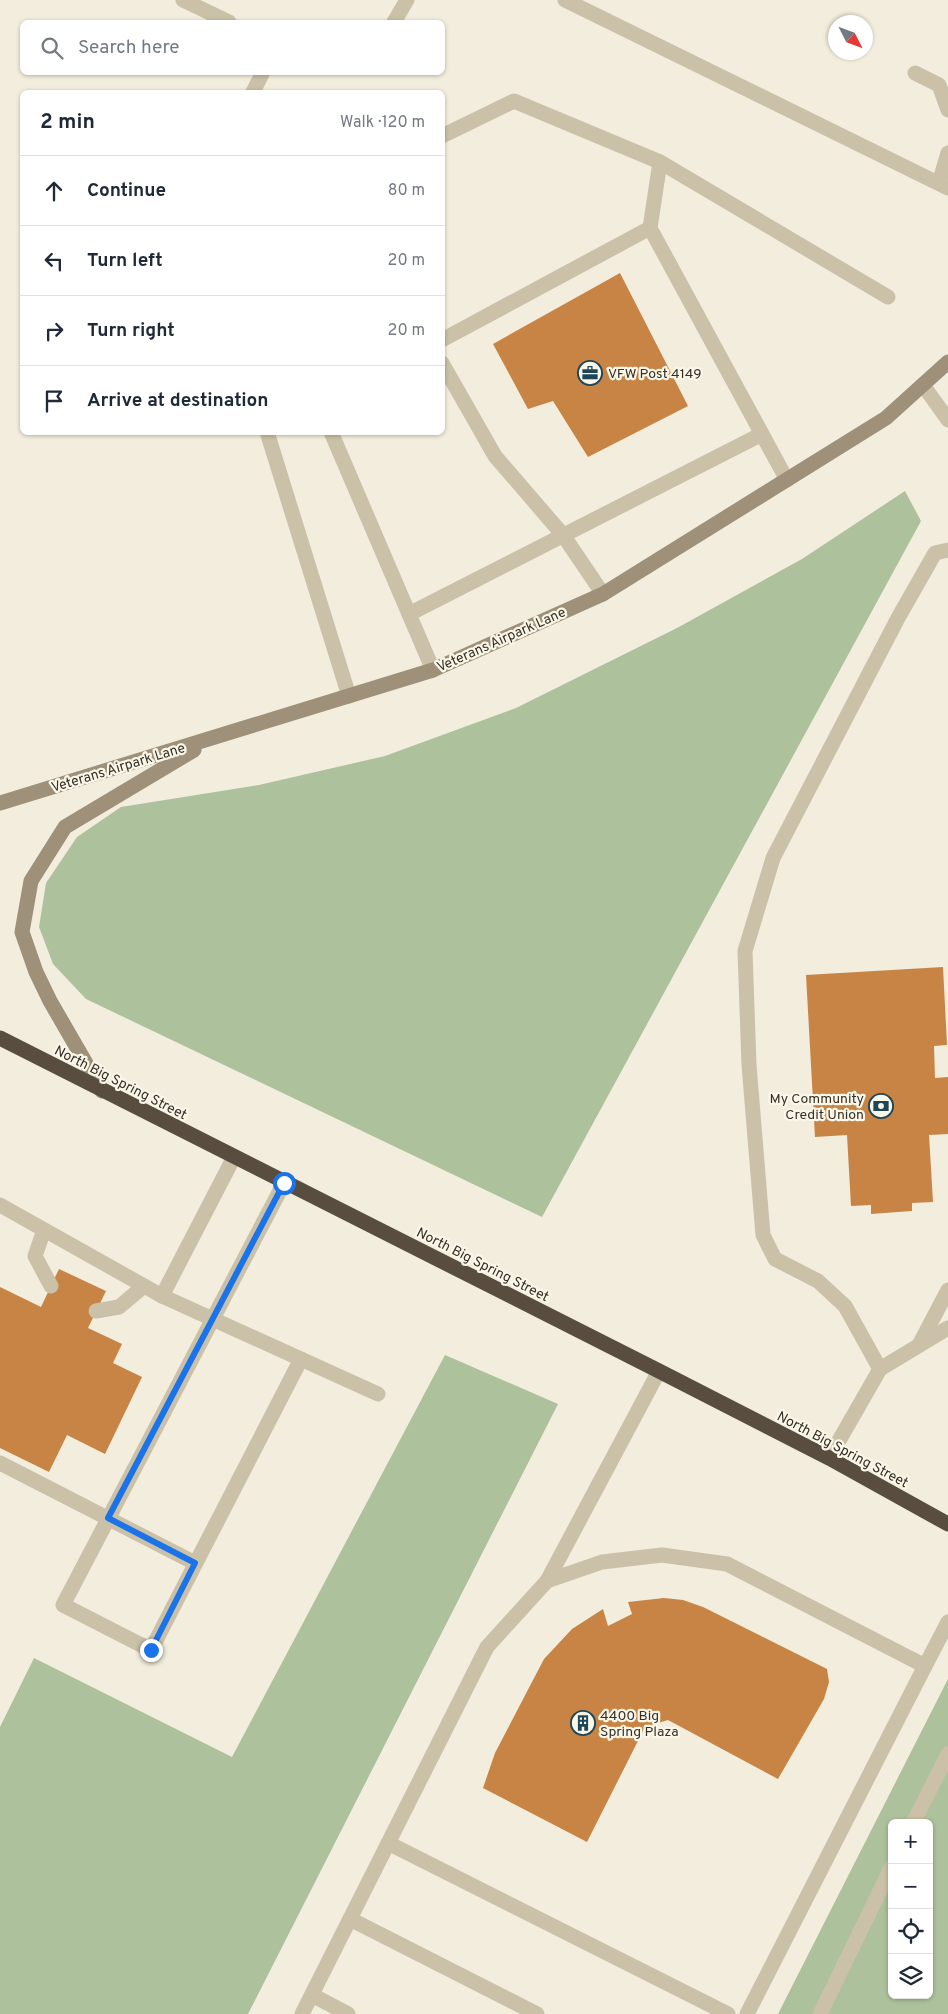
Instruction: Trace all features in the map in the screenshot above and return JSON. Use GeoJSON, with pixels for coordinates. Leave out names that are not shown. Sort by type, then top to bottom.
{"type":"FeatureCollection","features":[{"type":"Feature","properties":{"kind":"highway","name":"North Big Spring Street"},"geometry":{"type":"LineString","coordinates":[[0,1038],[829,1458],[948,1524]]}},
{"type":"Feature","properties":{"kind":"street","name":"Veterans Airpark Lane"},"geometry":{"type":"LineString","coordinates":[[0,803],[433,670],[603,594],[886,418],[948,362]]}},
{"type":"Feature","properties":{"kind":"street"},"geometry":{"type":"LineString","coordinates":[[102,1090],[50,1001],[36,972],[22,932],[32,881],[65,827],[217,736]]}},
{"type":"Feature","properties":{"kind":"lane"},"geometry":{"type":"LineString","coordinates":[[183,0],[225,20]]}},
{"type":"Feature","properties":{"kind":"lane"},"geometry":{"type":"LineString","coordinates":[[395,20],[407,0]]}},
{"type":"Feature","properties":{"kind":"lane"},"geometry":{"type":"LineString","coordinates":[[565,0],[944,186],[948,153]]}},
{"type":"Feature","properties":{"kind":"lane"},"geometry":{"type":"LineString","coordinates":[[915,73],[939,85],[948,110]]}},
{"type":"Feature","properties":{"kind":"lane"},"geometry":{"type":"LineString","coordinates":[[254,90],[262,75]]}},
{"type":"Feature","properties":{"kind":"lane"},"geometry":{"type":"LineString","coordinates":[[445,135],[514,101],[660,162],[888,297]]}},
{"type":"Feature","properties":{"kind":"lane"},"geometry":{"type":"LineString","coordinates":[[660,162],[650,228],[787,480]]}},
{"type":"Feature","properties":{"kind":"lane"},"geometry":{"type":"LineString","coordinates":[[445,338],[650,228]]}},
{"type":"Feature","properties":{"kind":"lane"},"geometry":{"type":"LineString","coordinates":[[445,368],[495,456],[562,535],[603,594]]}},
{"type":"Feature","properties":{"kind":"lane"},"geometry":{"type":"LineString","coordinates":[[923,385],[948,420]]}},
{"type":"Feature","properties":{"kind":"lane"},"geometry":{"type":"LineString","coordinates":[[409,614],[762,434]]}},
{"type":"Feature","properties":{"kind":"lane"},"geometry":{"type":"LineString","coordinates":[[268,435],[349,696]]}},
{"type":"Feature","properties":{"kind":"lane"},"geometry":{"type":"LineString","coordinates":[[332,435],[433,670]]}},
{"type":"Feature","properties":{"kind":"lane"},"geometry":{"type":"LineString","coordinates":[[880,1369],[845,1306],[818,1281],[775,1259],[763,1235],[749,1065],[744,951],[773,858],[898,618],[935,553],[948,550]]}},
{"type":"Feature","properties":{"kind":"lane"},"geometry":{"type":"LineString","coordinates":[[162,1296],[234,1157]]}},
{"type":"Feature","properties":{"kind":"lane"},"geometry":{"type":"LineString","coordinates":[[284,1183],[63,1605],[151,1650],[301,1359]]}},
{"type":"Feature","properties":{"kind":"lane"},"geometry":{"type":"LineString","coordinates":[[0,1205],[162,1296],[378,1394]]}},
{"type":"Feature","properties":{"kind":"lane"},"geometry":{"type":"LineString","coordinates":[[44,1230],[35,1256],[51,1286]]}},
{"type":"Feature","properties":{"kind":"lane"},"geometry":{"type":"LineString","coordinates":[[96,1311],[119,1307],[144,1286]]}},
{"type":"Feature","properties":{"kind":"lane"},"geometry":{"type":"LineString","coordinates":[[919,1345],[948,1290]]}},
{"type":"Feature","properties":{"kind":"lane"},"geometry":{"type":"LineString","coordinates":[[829,1458],[880,1369],[948,1328]]}},
{"type":"Feature","properties":{"kind":"lane"},"geometry":{"type":"LineString","coordinates":[[302,2014],[487,1647],[548,1582],[659,1371]]}},
{"type":"Feature","properties":{"kind":"lane"},"geometry":{"type":"LineString","coordinates":[[0,1463],[195,1563]]}},
{"type":"Feature","properties":{"kind":"lane"},"geometry":{"type":"LineString","coordinates":[[548,1582],[602,1562],[662,1555],[727,1564],[925,1666]]}},
{"type":"Feature","properties":{"kind":"lane"},"geometry":{"type":"LineString","coordinates":[[747,2014],[948,1622]]}},
{"type":"Feature","properties":{"kind":"lane"},"geometry":{"type":"LineString","coordinates":[[915,1819],[948,1754]]}},
{"type":"Feature","properties":{"kind":"lane"},"geometry":{"type":"LineString","coordinates":[[388,1843],[728,2014]]}},
{"type":"Feature","properties":{"kind":"lane"},"geometry":{"type":"LineString","coordinates":[[820,2014],[888,1874]]}},
{"type":"Feature","properties":{"kind":"lane"},"geometry":{"type":"LineString","coordinates":[[350,1919],[537,2014]]}},
{"type":"Feature","properties":{"kind":"lane"},"geometry":{"type":"LineString","coordinates":[[312,1995],[348,2014]]}},
{"type":"Feature","properties":{"kind":"green space"},"geometry":{"type":"Polygon","coordinates":[[[905,491],[921,521],[542,1217],[86,999],[53,964],[39,927],[46,883],[77,837],[121,807],[259,785],[385,756],[516,708],[677,628],[802,559],[905,491]]]}},
{"type":"Feature","properties":{"kind":"green space"},"geometry":{"type":"Polygon","coordinates":[[[445,1355],[558,1404],[248,2014],[0,2014],[0,1727],[34,1658],[232,1757],[445,1355]]]}},
{"type":"Feature","properties":{"kind":"green space"},"geometry":{"type":"Polygon","coordinates":[[[948,1679],[948,2014],[778,2014],[948,1679]]]}},
{"type":"Feature","properties":{"kind":"building","name":"VFW Post 4149"},"geometry":{"type":"Polygon","coordinates":[[[620,273],[688,406],[588,457],[553,401],[528,409],[493,344],[620,273]]]}},
{"type":"Feature","properties":{"kind":"building","name":"My Community Credit Union"},"geometry":{"type":"Polygon","coordinates":[[[943,967],[947,1045],[934,1046],[935,1078],[948,1077],[948,1134],[929,1135],[933,1202],[912,1203],[912,1211],[871,1214],[871,1205],[851,1206],[847,1135],[815,1137],[806,975],[943,967]]]}},
{"type":"Feature","properties":{"kind":"building"},"geometry":{"type":"Polygon","coordinates":[[[59,1269],[106,1291],[88,1328],[122,1344],[113,1363],[142,1377],[105,1454],[67,1435],[49,1472],[0,1448],[0,1287],[41,1307],[59,1269]]]}},
{"type":"Feature","properties":{"kind":"building","name":"4400 Big Spring Plaza"},"geometry":{"type":"Polygon","coordinates":[[[664,1598],[683,1600],[703,1607],[827,1669],[829,1682],[824,1699],[778,1779],[668,1720],[645,1727],[587,1842],[483,1788],[495,1753],[544,1659],[572,1629],[603,1609],[608,1626],[632,1614],[628,1602],[664,1598]]]}},
{"type":"Feature","properties":{"kind":"place","name":"VFW Post 4149"},"geometry":{"type":"Point","coordinates":[590,373]}},
{"type":"Feature","properties":{"kind":"place","name":"My Community Credit Union"},"geometry":{"type":"Point","coordinates":[881,1106]}},
{"type":"Feature","properties":{"kind":"place","name":"4400 Big Spring Plaza"},"geometry":{"type":"Point","coordinates":[583,1723]}},
{"type":"Feature","properties":{"kind":"route"},"geometry":{"type":"LineString","coordinates":[[151,1650],[195,1563],[108,1518],[284,1183]]}}]}
